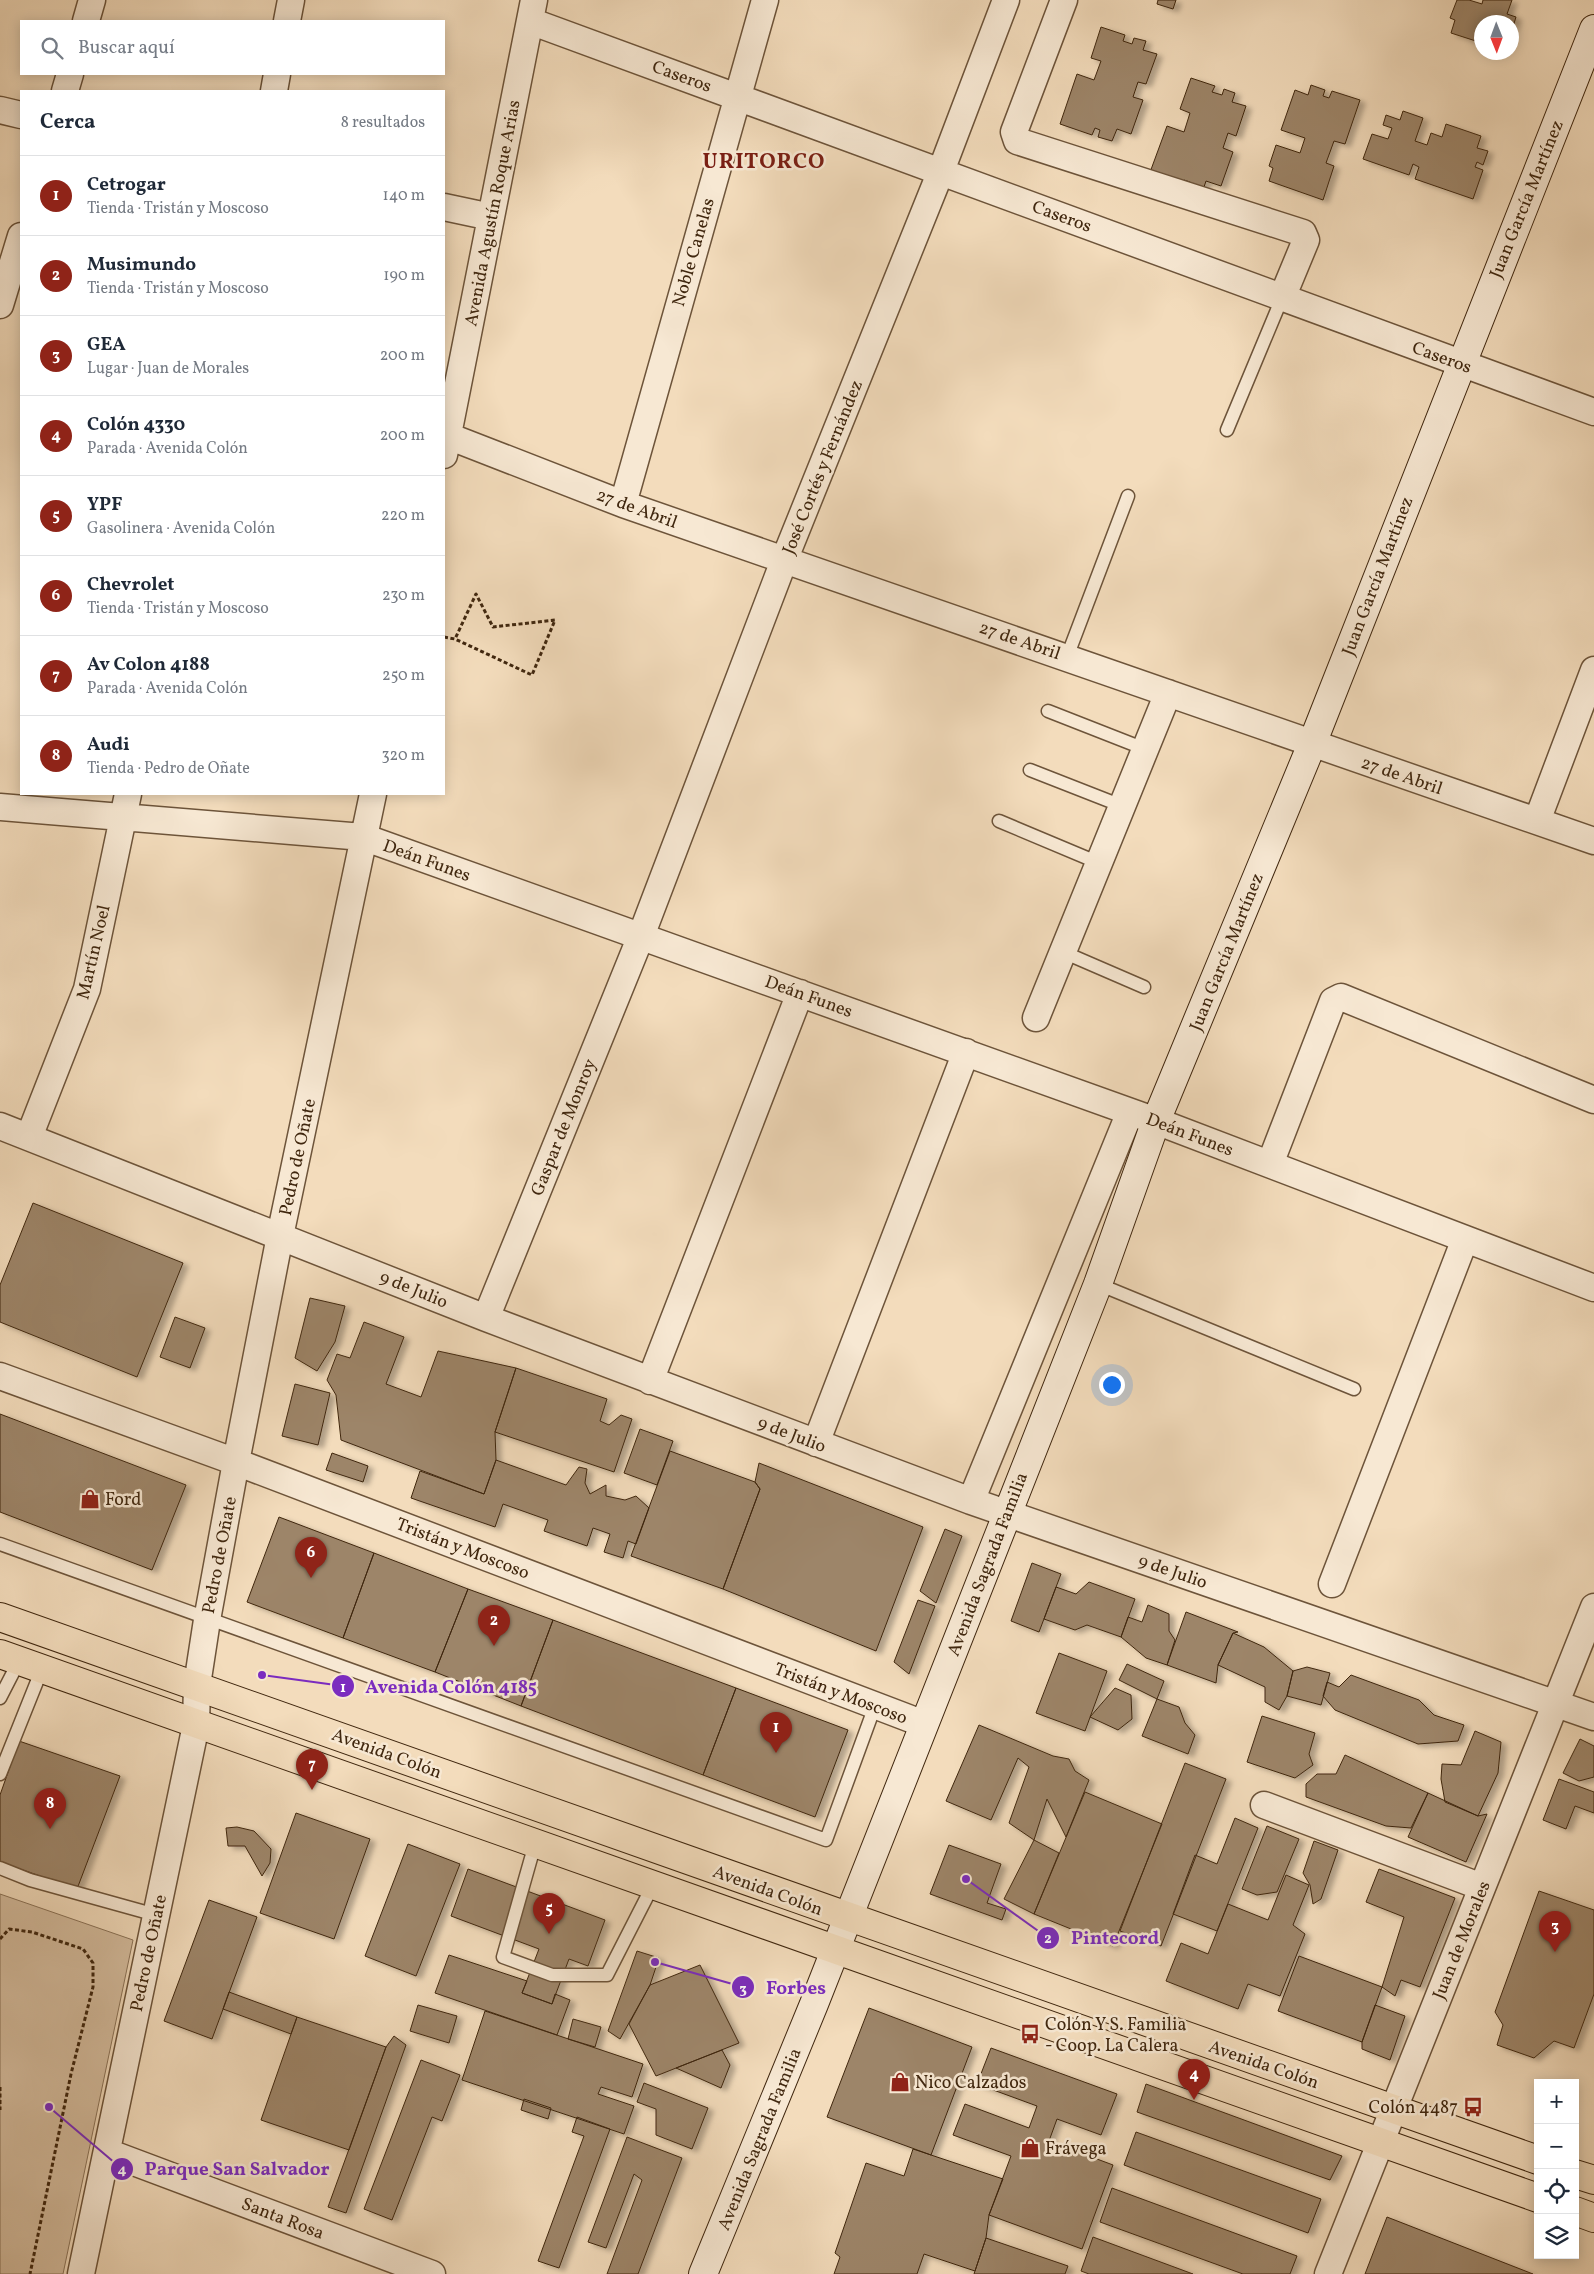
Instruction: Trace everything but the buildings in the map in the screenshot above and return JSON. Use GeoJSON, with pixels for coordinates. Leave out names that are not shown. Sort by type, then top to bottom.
{"type":"FeatureCollection","features":[{"type":"Feature","properties":{"kind":"main road","name":"Juan García Martínez"},"geometry":{"type":"LineString","coordinates":[[1156,1121],[1312,744],[1460,364],[1594,29]]}},
{"type":"Feature","properties":{"kind":"main road","name":"Avenida Sagrada Familia"},"geometry":{"type":"LineString","coordinates":[[703,2274],[814,2004],[1098,1284],[1156,1121]]}},
{"type":"Feature","properties":{"kind":"main road","name":"Avenida Colón"},"geometry":{"type":"LineString","coordinates":[[0,1616],[847,1918],[1534,2159]]}},
{"type":"Feature","properties":{"kind":"main road","name":"Avenida Colón"},"geometry":{"type":"LineString","coordinates":[[20,1662],[1534,2197]]}},
{"type":"Feature","properties":{"kind":"main road","name":"Avenida Sagrada Familia"},"geometry":{"type":"LineString","coordinates":[[719,2274],[814,2004]]}},
{"type":"Feature","properties":{"kind":"main road"},"geometry":{"type":"LineString","coordinates":[[1579,2175],[1594,2180]]}},
{"type":"Feature","properties":{"kind":"main road"},"geometry":{"type":"LineString","coordinates":[[1579,2212],[1594,2218]]}},
{"type":"Feature","properties":{"kind":"street"},"geometry":{"type":"LineString","coordinates":[[86,20],[92,0]]}},
{"type":"Feature","properties":{"kind":"street"},"geometry":{"type":"LineString","coordinates":[[287,20],[290,0]]}},
{"type":"Feature","properties":{"kind":"street","name":"Noble Canelas"},"geometry":{"type":"LineString","coordinates":[[623,504],[764,0]]}},
{"type":"Feature","properties":{"kind":"street","name":"José Cortés y Fernández"},"geometry":{"type":"LineString","coordinates":[[640,936],[785,558],[941,171],[1006,0]]}},
{"type":"Feature","properties":{"kind":"street"},"geometry":{"type":"LineString","coordinates":[[1064,0],[1014,132],[1017,141],[1303,233],[1306,240],[1282,298]]}},
{"type":"Feature","properties":{"kind":"street","name":"Caseros"},"geometry":{"type":"LineString","coordinates":[[532,10],[737,97],[1594,412]]}},
{"type":"Feature","properties":{"kind":"street","name":"Avenida Agustín Roque Arias"},"geometry":{"type":"LineString","coordinates":[[446,446],[532,10]]}},
{"type":"Feature","properties":{"kind":"street"},"geometry":{"type":"LineString","coordinates":[[65,90],[70,75]]}},
{"type":"Feature","properties":{"kind":"street"},"geometry":{"type":"LineString","coordinates":[[274,90],[277,75]]}},
{"type":"Feature","properties":{"kind":"street"},"geometry":{"type":"LineString","coordinates":[[0,110],[20,115]]}},
{"type":"Feature","properties":{"kind":"street"},"geometry":{"type":"LineString","coordinates":[[445,207],[491,217]]}},
{"type":"Feature","properties":{"kind":"street"},"geometry":{"type":"LineString","coordinates":[[0,305],[20,239]]}},
{"type":"Feature","properties":{"kind":"street","name":"27 de Abril"},"geometry":{"type":"LineString","coordinates":[[446,446],[785,558],[1312,744],[1594,841]]}},
{"type":"Feature","properties":{"kind":"street"},"geometry":{"type":"LineString","coordinates":[[1537,821],[1594,670]]}},
{"type":"Feature","properties":{"kind":"street"},"geometry":{"type":"LineString","coordinates":[[1036,1018],[1168,692]]}},
{"type":"Feature","properties":{"kind":"street"},"geometry":{"type":"LineString","coordinates":[[363,836],[373,795]]}},
{"type":"Feature","properties":{"kind":"street","name":"Deán Funes"},"geometry":{"type":"LineString","coordinates":[[0,807],[125,806],[363,836],[1156,1121],[1594,1288]]}},
{"type":"Feature","properties":{"kind":"street","name":"Martín Noel"},"geometry":{"type":"LineString","coordinates":[[29,1137],[88,988],[125,806]]}},
{"type":"Feature","properties":{"kind":"street","name":"Pedro de Oñate"},"geometry":{"type":"LineString","coordinates":[[81,2274],[196,1724],[197,1685],[206,1620],[280,1236],[363,836]]}},
{"type":"Feature","properties":{"kind":"street","name":"Gaspar de Monroy"},"geometry":{"type":"LineString","coordinates":[[486,1318],[640,936]]}},
{"type":"Feature","properties":{"kind":"street"},"geometry":{"type":"LineString","coordinates":[[650,1381],[800,993]]}},
{"type":"Feature","properties":{"kind":"street"},"geometry":{"type":"LineString","coordinates":[[1270,1164],[1333,1001],[1341,997],[1594,1100]]}},
{"type":"Feature","properties":{"kind":"street"},"geometry":{"type":"LineString","coordinates":[[816,1443],[966,1052]]}},
{"type":"Feature","properties":{"kind":"street"},"geometry":{"type":"LineString","coordinates":[[972,1501],[1130,1112]]}},
{"type":"Feature","properties":{"kind":"street","name":"9 de Julio"},"geometry":{"type":"LineString","coordinates":[[0,1126],[486,1318],[1007,1514],[1594,1717]]}},
{"type":"Feature","properties":{"kind":"street"},"geometry":{"type":"LineString","coordinates":[[1332,1584],[1465,1239]]}},
{"type":"Feature","properties":{"kind":"street","name":"Tristán y Moscoso"},"geometry":{"type":"LineString","coordinates":[[0,1376],[236,1462],[924,1724]]}},
{"type":"Feature","properties":{"kind":"street","name":"Juan de Morales"},"geometry":{"type":"LineString","coordinates":[[1328,2274],[1594,1607]]}},
{"type":"Feature","properties":{"kind":"street"},"geometry":{"type":"LineString","coordinates":[[1264,1805],[1482,1887]]}},
{"type":"Feature","properties":{"kind":"street","name":"Santa Rosa"},"geometry":{"type":"LineString","coordinates":[[107,2152],[432,2274]]}},
{"type":"Feature","properties":{"kind":"lane"},"geometry":{"type":"LineString","coordinates":[[1226,430],[1282,298]]}},
{"type":"Feature","properties":{"kind":"lane"},"geometry":{"type":"LineString","coordinates":[[1067,657],[1128,496]]}},
{"type":"Feature","properties":{"kind":"lane"},"geometry":{"type":"LineString","coordinates":[[1048,711],[1145,749]]}},
{"type":"Feature","properties":{"kind":"lane"},"geometry":{"type":"LineString","coordinates":[[1030,770],[1122,806]]}},
{"type":"Feature","properties":{"kind":"lane"},"geometry":{"type":"LineString","coordinates":[[999,822],[1099,863]]}},
{"type":"Feature","properties":{"kind":"lane"},"geometry":{"type":"LineString","coordinates":[[1063,952],[1144,987]]}},
{"type":"Feature","properties":{"kind":"lane"},"geometry":{"type":"LineString","coordinates":[[1098,1284],[1354,1389]]}},
{"type":"Feature","properties":{"kind":"lane"},"geometry":{"type":"LineString","coordinates":[[0,1544],[206,1620],[826,1840],[875,1706]]}},
{"type":"Feature","properties":{"kind":"lane"},"geometry":{"type":"LineString","coordinates":[[0,1698],[20,1662]]}},
{"type":"Feature","properties":{"kind":"lane"},"geometry":{"type":"LineString","coordinates":[[0,1774],[20,1662]]}},
{"type":"Feature","properties":{"kind":"lane"},"geometry":{"type":"LineString","coordinates":[[535,1844],[503,1957],[552,1976],[607,1975],[652,1886]]}},
{"type":"Feature","properties":{"kind":"lane"},"geometry":{"type":"LineString","coordinates":[[0,1868],[30,1880],[156,1915]]}},
{"type":"Feature","properties":{"kind":"path"},"geometry":{"type":"LineString","coordinates":[[445,637],[455,639],[532,675],[555,620],[493,627],[476,594],[455,639]]}},
{"type":"Feature","properties":{"kind":"path"},"geometry":{"type":"LineString","coordinates":[[0,1939],[9,1929],[32,1932],[83,1949],[93,1963],[93,1987],[71,2074],[30,2274]]}},
{"type":"Feature","properties":{"kind":"path"},"geometry":{"type":"LineString","coordinates":[[0,2087],[0,2110]]}},
{"type":"Feature","properties":{"kind":"shaded area"},"geometry":{"type":"Polygon","coordinates":[[[0,1894],[133,1940],[63,2274],[0,2274],[0,1894]]]}},
{"type":"Feature","properties":{"kind":"place","name":"Ford"},"geometry":{"type":"Point","coordinates":[90,1499]}},
{"type":"Feature","properties":{"kind":"place","name":"Chevrolet"},"geometry":{"type":"Point","coordinates":[311,1578]}},
{"type":"Feature","properties":{"kind":"place","name":"Musimundo"},"geometry":{"type":"Point","coordinates":[494,1646]}},
{"type":"Feature","properties":{"kind":"place","name":"Avenida Colón 4185"},"geometry":{"type":"Point","coordinates":[262,1675]}},
{"type":"Feature","properties":{"kind":"place","name":"Cetrogar"},"geometry":{"type":"Point","coordinates":[776,1753]}},
{"type":"Feature","properties":{"kind":"place","name":"Av Colon 4188"},"geometry":{"type":"Point","coordinates":[312,1790]}},
{"type":"Feature","properties":{"kind":"place","name":"Audi"},"geometry":{"type":"Point","coordinates":[50,1829]}},
{"type":"Feature","properties":{"kind":"place","name":"Pintecord"},"geometry":{"type":"Point","coordinates":[966,1879]}},
{"type":"Feature","properties":{"kind":"place","name":"YPF"},"geometry":{"type":"Point","coordinates":[549,1934]}},
{"type":"Feature","properties":{"kind":"place","name":"GEA"},"geometry":{"type":"Point","coordinates":[1555,1952]}},
{"type":"Feature","properties":{"kind":"place","name":"Forbes"},"geometry":{"type":"Point","coordinates":[655,1962]}},
{"type":"Feature","properties":{"kind":"place","name":"Colón Y S. Familia - Coop. La Calera"},"geometry":{"type":"Point","coordinates":[1030,2034]}},
{"type":"Feature","properties":{"kind":"place","name":"Nico Calzados"},"geometry":{"type":"Point","coordinates":[900,2082]}},
{"type":"Feature","properties":{"kind":"place","name":"Colón 4330"},"geometry":{"type":"Point","coordinates":[1194,2100]}},
{"type":"Feature","properties":{"kind":"place","name":"Parque San Salvador"},"geometry":{"type":"Point","coordinates":[49,2107]}},
{"type":"Feature","properties":{"kind":"place","name":"Colón 4487"},"geometry":{"type":"Point","coordinates":[1473,2107]}},
{"type":"Feature","properties":{"kind":"place","name":"Frávega"},"geometry":{"type":"Point","coordinates":[1030,2148]}},
{"type":"Feature","properties":{"kind":"district","name":"URITORCO"},"geometry":{"type":"Point","coordinates":[764,160]}}]}
